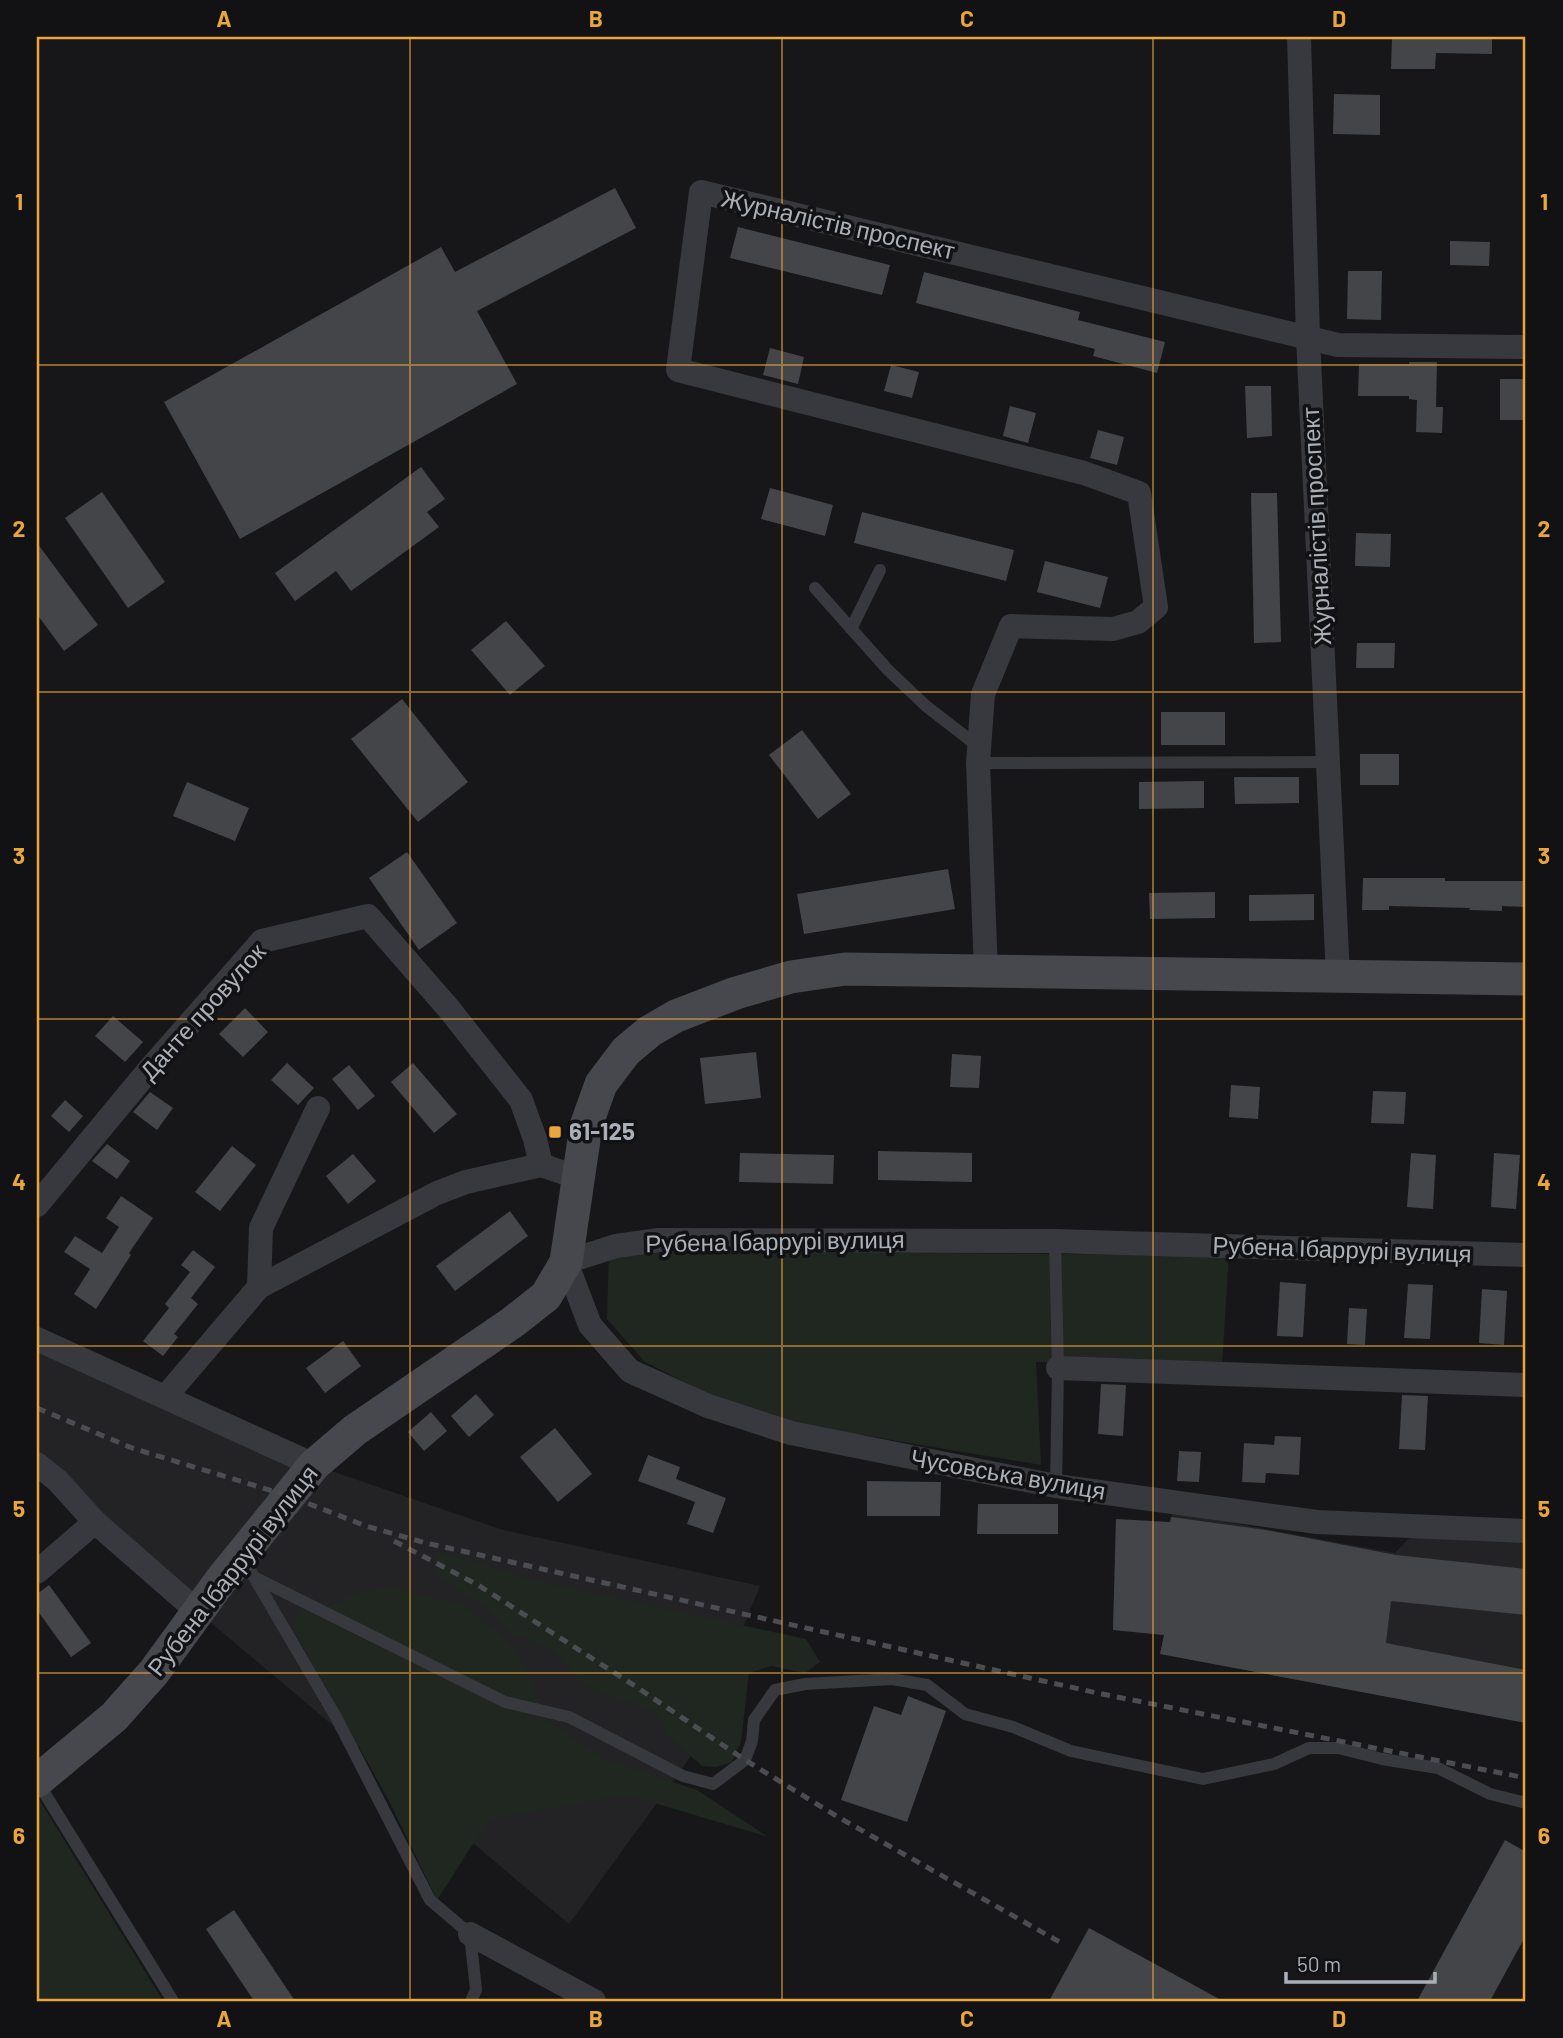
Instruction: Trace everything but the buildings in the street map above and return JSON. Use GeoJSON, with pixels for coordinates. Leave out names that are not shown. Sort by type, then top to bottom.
{"type":"FeatureCollection","features":[{"type":"Feature","properties":{"kind":"main road"},"geometry":{"type":"LineString","coordinates":[[566,1262],[586,1126],[601,1084],[626,1051],[650,1031],[677,1016],[736,993],[791,977],[845,969],[1526,979]]}},
{"type":"Feature","properties":{"kind":"main road","name":"Рубена Ібаррурі вулиця"},"geometry":{"type":"LineString","coordinates":[[37,1781],[114,1717],[154,1672],[197,1611],[249,1567],[314,1465],[355,1430],[513,1322],[546,1296],[566,1262]]}},
{"type":"Feature","properties":{"kind":"street"},"geometry":{"type":"LineString","coordinates":[[1299,37],[1308,338],[1339,345],[1526,347]]}},
{"type":"Feature","properties":{"kind":"street","name":"Журналістів проспект"},"geometry":{"type":"LineString","coordinates":[[986,972],[979,755],[984,694],[1011,626],[1114,629],[1138,622],[1156,607],[1139,493],[1084,473],[678,370],[701,192],[1308,338],[1338,977]]}},
{"type":"Feature","properties":{"kind":"street","name":"Данте провулок"},"geometry":{"type":"LineString","coordinates":[[37,1205],[148,1071],[262,942],[368,916],[449,1009],[521,1101],[541,1165]]}},
{"type":"Feature","properties":{"kind":"street"},"geometry":{"type":"LineString","coordinates":[[259,1287],[261,1228],[318,1108]]}},
{"type":"Feature","properties":{"kind":"street"},"geometry":{"type":"LineString","coordinates":[[166,1396],[259,1287],[437,1193],[466,1182],[541,1165],[579,1178]]}},
{"type":"Feature","properties":{"kind":"street","name":"Рубена Ібаррурі вулиця"},"geometry":{"type":"LineString","coordinates":[[566,1262],[616,1246],[659,1240],[1055,1241],[1526,1255]]}},
{"type":"Feature","properties":{"kind":"street","name":"Чусовська вулиця"},"geometry":{"type":"LineString","coordinates":[[566,1262],[590,1325],[630,1371],[708,1406],[791,1433],[1056,1486],[1317,1522],[1526,1531]]}},
{"type":"Feature","properties":{"kind":"street"},"geometry":{"type":"LineString","coordinates":[[37,1339],[314,1465]]}},
{"type":"Feature","properties":{"kind":"street"},"geometry":{"type":"LineString","coordinates":[[1058,1368],[1526,1385]]}},
{"type":"Feature","properties":{"kind":"street"},"geometry":{"type":"LineString","coordinates":[[37,1464],[58,1481],[95,1522],[197,1611]]}},
{"type":"Feature","properties":{"kind":"street"},"geometry":{"type":"LineString","coordinates":[[37,1572],[95,1522]]}},
{"type":"Feature","properties":{"kind":"street"},"geometry":{"type":"LineString","coordinates":[[470,1934],[594,2001]]}},
{"type":"Feature","properties":{"kind":"lane"},"geometry":{"type":"LineString","coordinates":[[851,629],[880,570]]}},
{"type":"Feature","properties":{"kind":"lane"},"geometry":{"type":"LineString","coordinates":[[815,588],[888,670],[979,755],[1328,762]]}},
{"type":"Feature","properties":{"kind":"lane"},"geometry":{"type":"LineString","coordinates":[[1055,1241],[1058,1368],[1056,1486]]}},
{"type":"Feature","properties":{"kind":"lane"},"geometry":{"type":"LineString","coordinates":[[249,1567],[505,1702],[569,1717],[683,1776],[713,1784],[745,1760],[752,1741],[754,1720],[775,1690],[805,1684],[892,1679],[927,1685],[964,1714],[1013,1727],[1071,1751],[1203,1779],[1275,1764],[1309,1748],[1338,1748],[1382,1759],[1438,1768],[1490,1794],[1526,1803]]}},
{"type":"Feature","properties":{"kind":"lane"},"geometry":{"type":"LineString","coordinates":[[249,1567],[336,1717],[430,1899],[470,1934],[476,1990],[471,2001]]}},
{"type":"Feature","properties":{"kind":"lane"},"geometry":{"type":"LineString","coordinates":[[37,1781],[173,2001]]}},
{"type":"Feature","properties":{"kind":"shaded area"},"geometry":{"type":"Polygon","coordinates":[[[609,1251],[1229,1255],[1222,1366],[1036,1362],[1041,1465],[797,1424],[712,1396],[645,1362],[607,1319],[609,1251]]]}},
{"type":"Feature","properties":{"kind":"shaded area"},"geometry":{"type":"Polygon","coordinates":[[[37,1339],[314,1465],[503,1530],[760,1586],[691,1756],[569,1924],[197,1611],[37,1453],[37,1339]]]}},
{"type":"Feature","properties":{"kind":"shaded area"},"geometry":{"type":"Polygon","coordinates":[[[1173,1512],[1395,1553],[1413,1534],[1526,1541],[1526,1723],[1160,1654],[1164,1635],[1113,1630],[1116,1519],[1169,1525],[1173,1512]]]}},
{"type":"Feature","properties":{"kind":"shaded area"},"geometry":{"type":"Polygon","coordinates":[[[435,1553],[455,1556],[529,1579],[806,1639],[820,1662],[805,1673],[771,1666],[749,1673],[741,1742],[732,1762],[716,1767],[702,1766],[670,1738],[656,1712],[587,1687],[555,1650],[512,1634],[486,1607],[436,1574],[435,1553]]]}},
{"type":"Feature","properties":{"kind":"shaded area"},"geometry":{"type":"Polygon","coordinates":[[[393,1588],[464,1605],[514,1648],[529,1676],[546,1720],[604,1759],[697,1790],[768,1837],[628,1795],[489,1819],[437,1900],[389,1801],[294,1630],[295,1617],[303,1611],[333,1605],[361,1591],[393,1588]]]}},
{"type":"Feature","properties":{"kind":"shaded area"},"geometry":{"type":"Polygon","coordinates":[[[37,1796],[163,2001],[37,2001],[37,1796]]]}},
{"type":"Feature","properties":{"kind":"railway"},"geometry":{"type":"LineString","coordinates":[[37,1408],[132,1448],[289,1496],[366,1526],[426,1543],[1097,1693],[1526,1778]]}},
{"type":"Feature","properties":{"kind":"railway"},"geometry":{"type":"LineString","coordinates":[[394,1541],[478,1585],[745,1760],[838,1817],[1065,1945]]}},
{"type":"Feature","properties":{"kind":"place","name":"61-125"},"geometry":{"type":"Point","coordinates":[555,1132]}}]}
